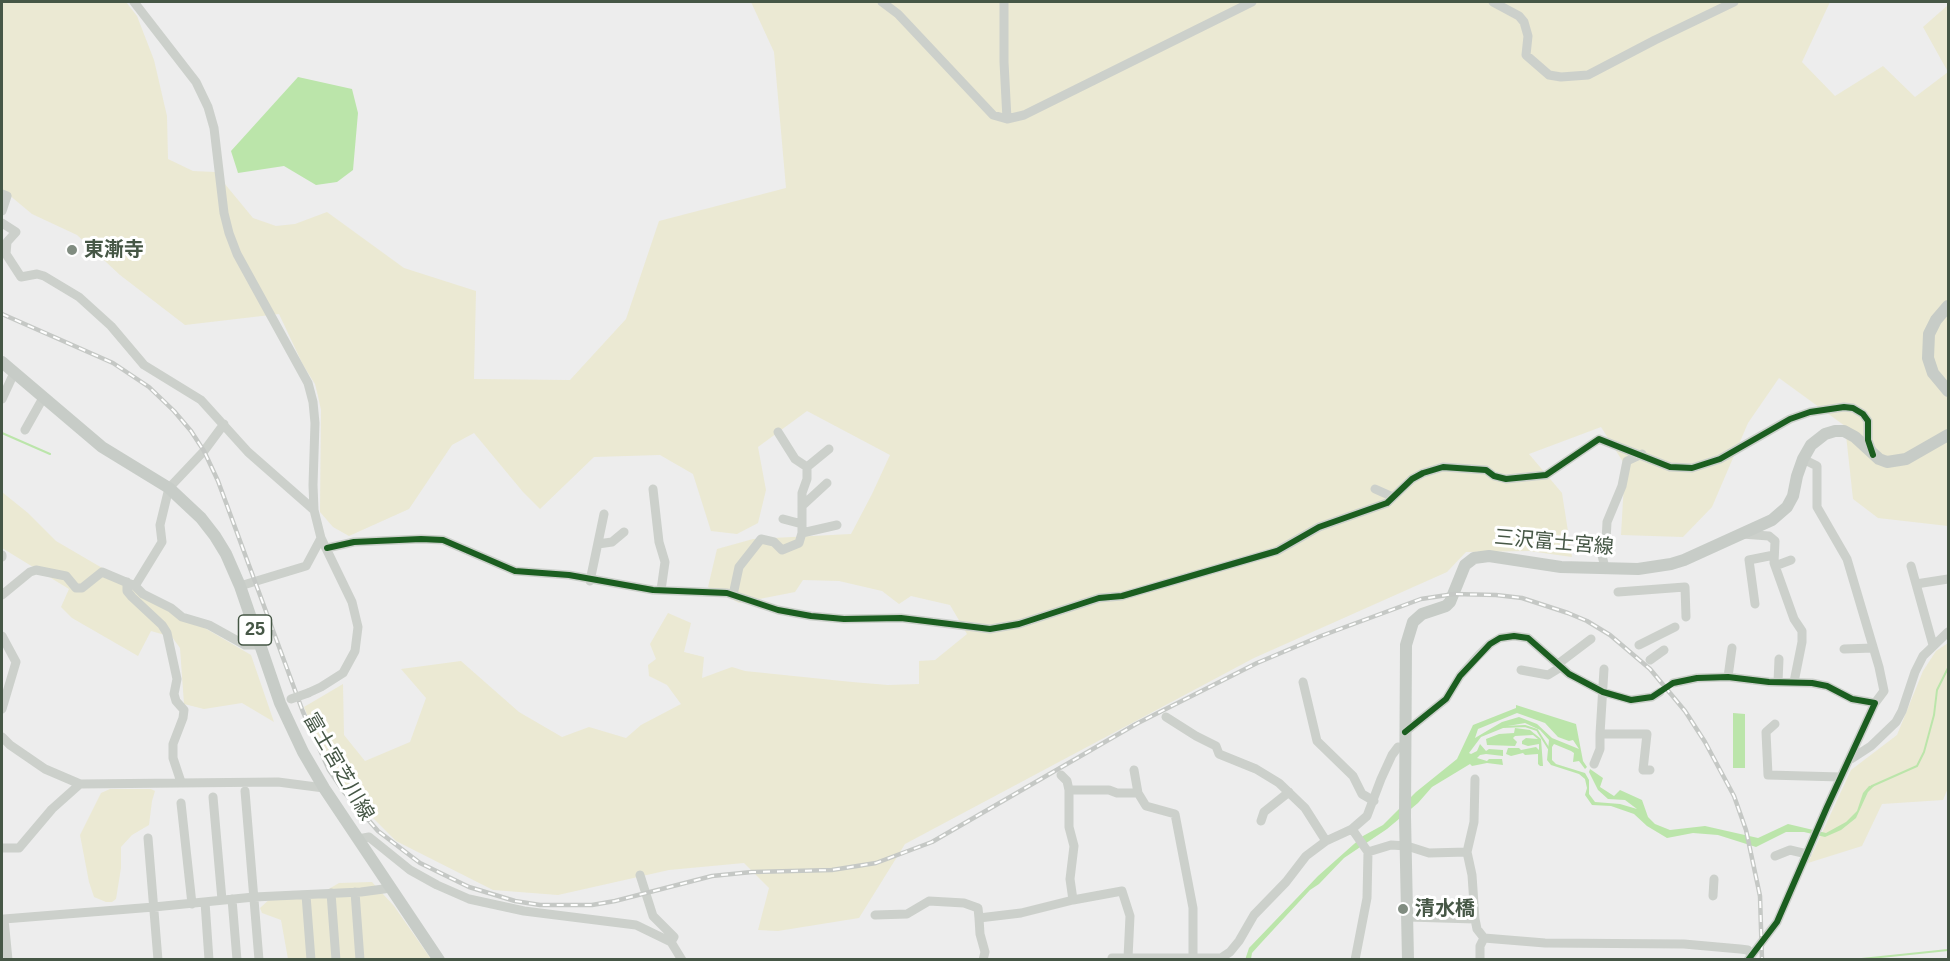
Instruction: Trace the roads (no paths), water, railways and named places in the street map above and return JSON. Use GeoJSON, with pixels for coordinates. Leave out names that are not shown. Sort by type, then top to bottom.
{"type":"FeatureCollection","features":[{"type":"Feature","properties":{"kind":"main road"},"geometry":{"type":"LineString","coordinates":[[1948,306],[1936,320],[1929,334],[1928,358],[1933,373],[1948,392]]}},
{"type":"Feature","properties":{"kind":"main road","name":"富士宮芝川線"},"geometry":{"type":"LineString","coordinates":[[2,362],[102,447],[169,488],[201,518],[215,537],[226,554],[240,586],[260,645],[285,701],[303,752],[324,788],[439,960]]}},
{"type":"Feature","properties":{"kind":"main road","name":"三沢富士宮線"},"geometry":{"type":"LineString","coordinates":[[1408,960],[1405,817],[1406,645],[1413,622],[1422,615],[1446,606],[1450,602],[1465,565],[1474,558],[1489,556],[1561,567],[1638,569],[1671,564],[1772,520],[1791,503],[1803,459],[1811,445],[1825,434],[1844,431],[1855,437],[1873,455]]}},
{"type":"Feature","properties":{"kind":"main road"},"geometry":{"type":"LineString","coordinates":[[1873,455],[1887,462],[1896,462],[1906,459],[1948,435]]}},
{"type":"Feature","properties":{"kind":"street"},"geometry":{"type":"LineString","coordinates":[[134,2],[196,82],[208,107],[214,128],[224,213],[229,233],[237,254],[308,383],[314,402],[314,510],[321,538],[352,602],[358,627],[355,651],[343,673],[321,687],[285,701]]}},
{"type":"Feature","properties":{"kind":"street"},"geometry":{"type":"LineString","coordinates":[[882,2],[898,14],[993,114],[1007,119],[1023,115],[1252,2]]}},
{"type":"Feature","properties":{"kind":"street"},"geometry":{"type":"LineString","coordinates":[[1004,2],[1007,119]]}},
{"type":"Feature","properties":{"kind":"street"},"geometry":{"type":"LineString","coordinates":[[1493,2],[1519,16],[1524,22],[1528,36],[1526,55],[1549,75],[1561,77],[1587,75],[1655,39],[1734,2]]}},
{"type":"Feature","properties":{"kind":"street"},"geometry":{"type":"LineString","coordinates":[[2,194],[7,196],[2,211]]}},
{"type":"Feature","properties":{"kind":"street"},"geometry":{"type":"LineString","coordinates":[[2,223],[16,232],[7,242],[6,254],[21,277],[37,274],[44,276],[79,297],[111,326],[144,365],[201,400],[248,452],[314,510]]}},
{"type":"Feature","properties":{"kind":"street"},"geometry":{"type":"LineString","coordinates":[[2,399],[14,373]]}},
{"type":"Feature","properties":{"kind":"street"},"geometry":{"type":"LineString","coordinates":[[25,430],[43,398]]}},
{"type":"Feature","properties":{"kind":"street"},"geometry":{"type":"LineString","coordinates":[[327,548],[354,542],[443,540],[515,571],[569,575],[590,581],[661,590],[733,595],[778,610],[811,616],[844,619],[901,618],[996,629],[1099,598],[1122,596],[1277,551],[1319,526],[1387,503],[1412,479],[1443,467],[1486,470],[1494,476],[1506,479],[1546,475],[1599,439],[1642,454],[1670,467],[1692,468],[1720,459],[1790,419],[1810,412],[1844,407],[1853,408],[1863,414],[1868,421],[1868,440],[1873,455]]}},
{"type":"Feature","properties":{"kind":"street"},"geometry":{"type":"LineString","coordinates":[[181,782],[173,758],[172,744],[184,710],[176,701],[174,694],[177,678],[167,633],[128,591],[162,542],[160,525],[169,488],[204,451],[224,424]]}},
{"type":"Feature","properties":{"kind":"street"},"geometry":{"type":"LineString","coordinates":[[778,432],[795,459],[807,467]]}},
{"type":"Feature","properties":{"kind":"street"},"geometry":{"type":"LineString","coordinates":[[807,467],[829,449]]}},
{"type":"Feature","properties":{"kind":"street"},"geometry":{"type":"LineString","coordinates":[[1605,568],[1601,551],[1590,547],[1589,542],[1606,541],[1607,522],[1622,486],[1627,461],[1642,454]]}},
{"type":"Feature","properties":{"kind":"street"},"geometry":{"type":"LineString","coordinates":[[1750,957],[1777,922],[1875,703],[1884,691],[1847,559],[1817,507],[1817,466],[1803,459]]}},
{"type":"Feature","properties":{"kind":"street"},"geometry":{"type":"LineString","coordinates":[[733,595],[739,567],[761,539],[774,542],[782,550],[799,543],[802,528],[802,494],[807,479],[807,467]]}},
{"type":"Feature","properties":{"kind":"street"},"geometry":{"type":"LineString","coordinates":[[802,506],[826,483]]}},
{"type":"Feature","properties":{"kind":"street"},"geometry":{"type":"LineString","coordinates":[[653,489],[657,530],[666,562],[661,590]]}},
{"type":"Feature","properties":{"kind":"street"},"geometry":{"type":"LineString","coordinates":[[1375,489],[1393,497]]}},
{"type":"Feature","properties":{"kind":"street"},"geometry":{"type":"LineString","coordinates":[[590,581],[604,514]]}},
{"type":"Feature","properties":{"kind":"street"},"geometry":{"type":"LineString","coordinates":[[783,519],[802,528],[837,525]]}},
{"type":"Feature","properties":{"kind":"street"},"geometry":{"type":"LineString","coordinates":[[598,544],[612,542],[624,532]]}},
{"type":"Feature","properties":{"kind":"street"},"geometry":{"type":"LineString","coordinates":[[1740,534],[1769,536],[1775,541],[1775,566],[1794,619],[1802,631],[1794,682]]}},
{"type":"Feature","properties":{"kind":"street"},"geometry":{"type":"LineString","coordinates":[[240,586],[306,566],[321,538]]}},
{"type":"Feature","properties":{"kind":"street"},"geometry":{"type":"LineString","coordinates":[[1755,604],[1749,560],[1774,555]]}},
{"type":"Feature","properties":{"kind":"street"},"geometry":{"type":"LineString","coordinates":[[1775,566],[1791,560]]}},
{"type":"Feature","properties":{"kind":"street"},"geometry":{"type":"LineString","coordinates":[[1911,566],[1933,645]]}},
{"type":"Feature","properties":{"kind":"street"},"geometry":{"type":"LineString","coordinates":[[2,595],[30,572],[36,570],[66,576],[76,588],[82,588],[102,572],[131,584],[143,594],[171,608],[182,617],[209,625],[245,645],[260,645]]}},
{"type":"Feature","properties":{"kind":"street"},"geometry":{"type":"LineString","coordinates":[[1916,584],[1948,579]]}},
{"type":"Feature","properties":{"kind":"street"},"geometry":{"type":"LineString","coordinates":[[1618,592],[1685,587],[1686,617]]}},
{"type":"Feature","properties":{"kind":"street"},"geometry":{"type":"LineString","coordinates":[[1639,645],[1675,627]]}},
{"type":"Feature","properties":{"kind":"street"},"geometry":{"type":"LineString","coordinates":[[1851,759],[1871,746],[1896,722],[1923,656],[1948,632]]}},
{"type":"Feature","properties":{"kind":"street"},"geometry":{"type":"LineString","coordinates":[[2,636],[16,662],[2,709]]}},
{"type":"Feature","properties":{"kind":"street"},"geometry":{"type":"LineString","coordinates":[[1406,732],[1446,699],[1460,676],[1478,656],[1500,638],[1514,636],[1528,638],[1569,674],[1603,692],[1631,700],[1652,697],[1660,692]]}},
{"type":"Feature","properties":{"kind":"street"},"geometry":{"type":"LineString","coordinates":[[1521,670],[1548,675],[1591,639]]}},
{"type":"Feature","properties":{"kind":"street"},"geometry":{"type":"LineString","coordinates":[[1728,677],[1732,648]]}},
{"type":"Feature","properties":{"kind":"street"},"geometry":{"type":"LineString","coordinates":[[1844,649],[1873,648]]}},
{"type":"Feature","properties":{"kind":"street"},"geometry":{"type":"LineString","coordinates":[[1650,660],[1664,650]]}},
{"type":"Feature","properties":{"kind":"street"},"geometry":{"type":"LineString","coordinates":[[1778,682],[1779,659]]}},
{"type":"Feature","properties":{"kind":"street"},"geometry":{"type":"LineString","coordinates":[[1593,764],[1600,749],[1604,669]]}},
{"type":"Feature","properties":{"kind":"street"},"geometry":{"type":"LineString","coordinates":[[1673,683],[1697,678],[1728,677],[1794,682],[1827,686],[1852,699],[1875,703]]}},
{"type":"Feature","properties":{"kind":"street"},"geometry":{"type":"LineString","coordinates":[[1303,682],[1317,741],[1353,776],[1362,794],[1374,801]]}},
{"type":"Feature","properties":{"kind":"street"},"geometry":{"type":"LineString","coordinates":[[1166,717],[1216,746],[1219,754],[1272,778],[1305,808],[1326,841]]}},
{"type":"Feature","properties":{"kind":"street"},"geometry":{"type":"LineString","coordinates":[[1775,724],[1766,732],[1768,775],[1841,777]]}},
{"type":"Feature","properties":{"kind":"street"},"geometry":{"type":"LineString","coordinates":[[1600,734],[1647,734],[1643,770],[1650,770]]}},
{"type":"Feature","properties":{"kind":"street"},"geometry":{"type":"LineString","coordinates":[[2,737],[45,769],[80,784],[278,782],[324,788]]}},
{"type":"Feature","properties":{"kind":"street"},"geometry":{"type":"LineString","coordinates":[[1112,960],[1112,958],[1221,958],[1230,952],[1254,915],[1281,888],[1306,856],[1326,841],[1354,833],[1367,816],[1392,755],[1398,747],[1406,748]]}},
{"type":"Feature","properties":{"kind":"street"},"geometry":{"type":"LineString","coordinates":[[1134,770],[1138,793],[1146,807],[1175,814],[1193,908],[1193,958]]}},
{"type":"Feature","properties":{"kind":"street"},"geometry":{"type":"LineString","coordinates":[[1061,775],[1069,790],[1069,827],[1074,846],[1070,879],[1073,900]]}},
{"type":"Feature","properties":{"kind":"street"},"geometry":{"type":"LineString","coordinates":[[1475,779],[1474,822],[1467,852],[1472,875],[1475,919],[1477,929],[1484,938],[1545,943],[1684,944],[1748,950],[1750,957]]}},
{"type":"Feature","properties":{"kind":"street"},"geometry":{"type":"LineString","coordinates":[[2,848],[19,848],[52,809],[80,784]]}},
{"type":"Feature","properties":{"kind":"street"},"geometry":{"type":"LineString","coordinates":[[1069,790],[1138,793]]}},
{"type":"Feature","properties":{"kind":"street"},"geometry":{"type":"LineString","coordinates":[[245,791],[259,960]]}},
{"type":"Feature","properties":{"kind":"street"},"geometry":{"type":"LineString","coordinates":[[1261,820],[1264,812],[1289,792]]}},
{"type":"Feature","properties":{"kind":"street"},"geometry":{"type":"LineString","coordinates":[[213,797],[237,960]]}},
{"type":"Feature","properties":{"kind":"street"},"geometry":{"type":"LineString","coordinates":[[180,803],[192,904]]}},
{"type":"Feature","properties":{"kind":"street"},"geometry":{"type":"LineString","coordinates":[[1354,833],[1366,849],[1366,898],[1355,960]]}},
{"type":"Feature","properties":{"kind":"street"},"geometry":{"type":"LineString","coordinates":[[358,839],[369,837],[410,870],[469,899],[524,911],[636,925],[671,942],[682,960]]}},
{"type":"Feature","properties":{"kind":"street"},"geometry":{"type":"LineString","coordinates":[[148,838],[158,960]]}},
{"type":"Feature","properties":{"kind":"street"},"geometry":{"type":"LineString","coordinates":[[1366,849],[1391,845],[1407,846],[1429,853],[1467,852]]}},
{"type":"Feature","properties":{"kind":"street"},"geometry":{"type":"LineString","coordinates":[[1775,856],[1790,850],[1807,854]]}},
{"type":"Feature","properties":{"kind":"street"},"geometry":{"type":"LineString","coordinates":[[640,875],[653,916],[674,937],[671,942]]}},
{"type":"Feature","properties":{"kind":"street"},"geometry":{"type":"LineString","coordinates":[[1713,896],[1714,879]]}},
{"type":"Feature","properties":{"kind":"street"},"geometry":{"type":"LineString","coordinates":[[8,960],[4,919],[154,908],[254,897],[391,888]]}},
{"type":"Feature","properties":{"kind":"street"},"geometry":{"type":"LineString","coordinates":[[979,918],[1021,913],[1122,891],[1130,916],[1128,958]]}},
{"type":"Feature","properties":{"kind":"street"},"geometry":{"type":"LineString","coordinates":[[355,892],[360,960]]}},
{"type":"Feature","properties":{"kind":"street"},"geometry":{"type":"LineString","coordinates":[[331,893],[336,960]]}},
{"type":"Feature","properties":{"kind":"street"},"geometry":{"type":"LineString","coordinates":[[306,895],[311,960]]}},
{"type":"Feature","properties":{"kind":"street"},"geometry":{"type":"LineString","coordinates":[[875,915],[907,914],[929,901],[964,903],[978,908],[983,960]]}},
{"type":"Feature","properties":{"kind":"street"},"geometry":{"type":"LineString","coordinates":[[205,902],[209,960]]}},
{"type":"Feature","properties":{"kind":"street"},"geometry":{"type":"LineString","coordinates":[[1408,917],[1475,919]]}},
{"type":"Feature","properties":{"kind":"street"},"geometry":{"type":"LineString","coordinates":[[1480,960],[1480,946],[1484,938]]}},
{"type":"Feature","properties":{"kind":"waterway"},"geometry":{"type":"LineString","coordinates":[[2,433],[50,454]]}},
{"type":"Feature","properties":{"kind":"waterway"},"geometry":{"type":"LineString","coordinates":[[1872,786],[1917,766],[1924,752],[1934,715],[1937,690],[1948,668]]}},
{"type":"Feature","properties":{"kind":"waterway"},"geometry":{"type":"LineString","coordinates":[[1503,727],[1525,726],[1537,730],[1549,749]]}},
{"type":"Feature","properties":{"kind":"waterway"},"geometry":{"type":"LineString","coordinates":[[1852,960],[1948,950]]}},
{"type":"Feature","properties":{"kind":"railway"},"geometry":{"type":"LineString","coordinates":[[2,314],[113,363],[149,387],[191,431],[204,451],[218,481],[303,712],[329,770],[344,792],[378,831],[420,863],[469,887],[515,901],[540,905],[592,905],[712,876],[752,872],[832,870],[876,863],[932,842],[1136,724],[1257,663],[1321,636],[1421,599],[1454,594],[1496,595],[1522,598],[1568,613],[1610,635],[1650,669],[1685,711],[1705,742],[1734,796],[1746,830],[1760,896],[1762,960]]}},
{"type":"Feature","properties":{"kind":"place","name":"東漸寺"},"geometry":{"type":"Point","coordinates":[72,250]}},
{"type":"Feature","properties":{"kind":"place","name":"清水橋"},"geometry":{"type":"Point","coordinates":[1403,909]}}]}
